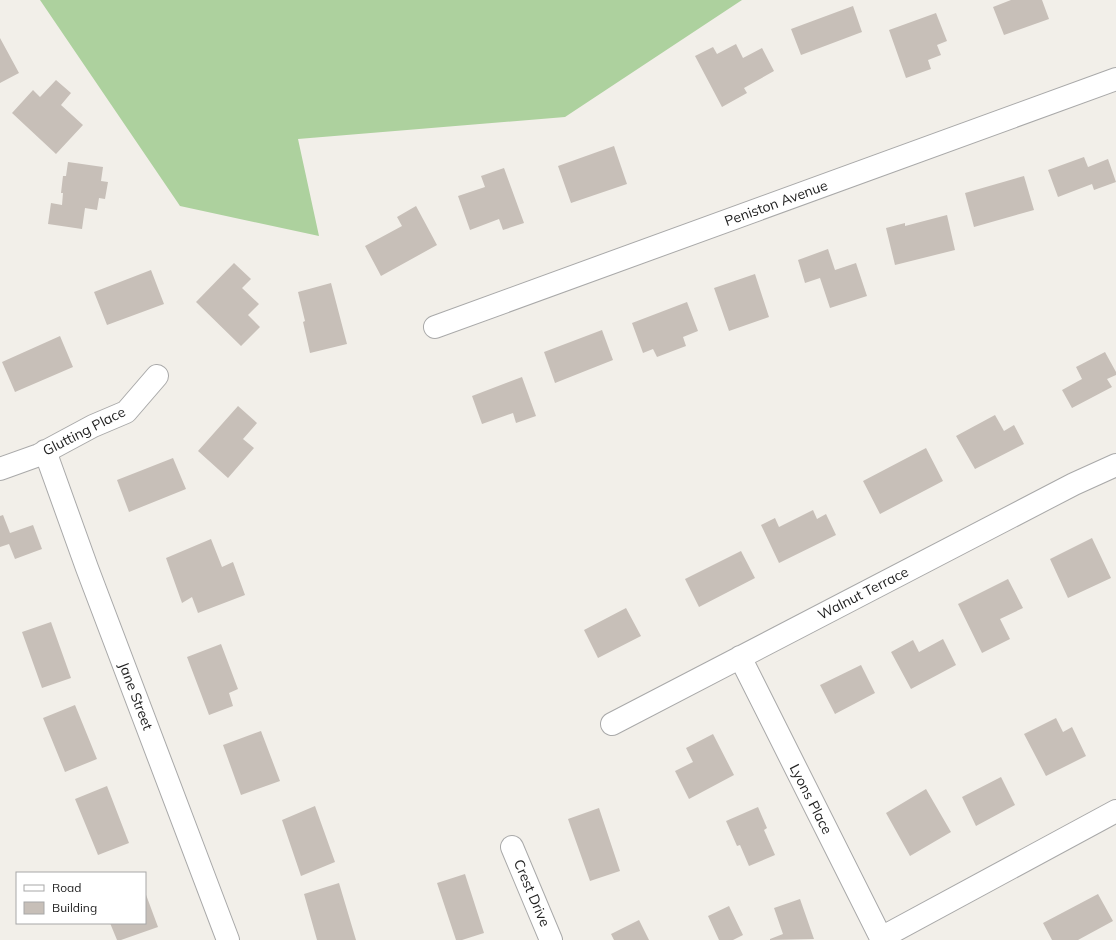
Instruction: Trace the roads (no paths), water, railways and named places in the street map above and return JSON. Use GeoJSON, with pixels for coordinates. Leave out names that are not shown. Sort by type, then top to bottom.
{"type":"FeatureCollection","features":[{"type":"Feature","properties":{"kind":"street","name":"Peniston Avenue"},"geometry":{"type":"LineString","coordinates":[[435,328],[1116,79]]}},
{"type":"Feature","properties":{"kind":"street","name":"Glutting Place"},"geometry":{"type":"LineString","coordinates":[[0,469],[39,455],[93,426],[126,412],[157,376]]}},
{"type":"Feature","properties":{"kind":"street","name":"Jane Street"},"geometry":{"type":"LineString","coordinates":[[45,451],[87,568],[228,940]]}},
{"type":"Feature","properties":{"kind":"street","name":"Walnut Terrace"},"geometry":{"type":"LineString","coordinates":[[612,724],[1066,488],[1116,465]]}},
{"type":"Feature","properties":{"kind":"street","name":"Lyons Place"},"geometry":{"type":"LineString","coordinates":[[740,657],[881,939]]}},
{"type":"Feature","properties":{"kind":"street"},"geometry":{"type":"LineString","coordinates":[[881,939],[1116,811]]}},
{"type":"Feature","properties":{"kind":"street","name":"Crest Drive"},"geometry":{"type":"LineString","coordinates":[[512,846],[551,940]]}}]}
